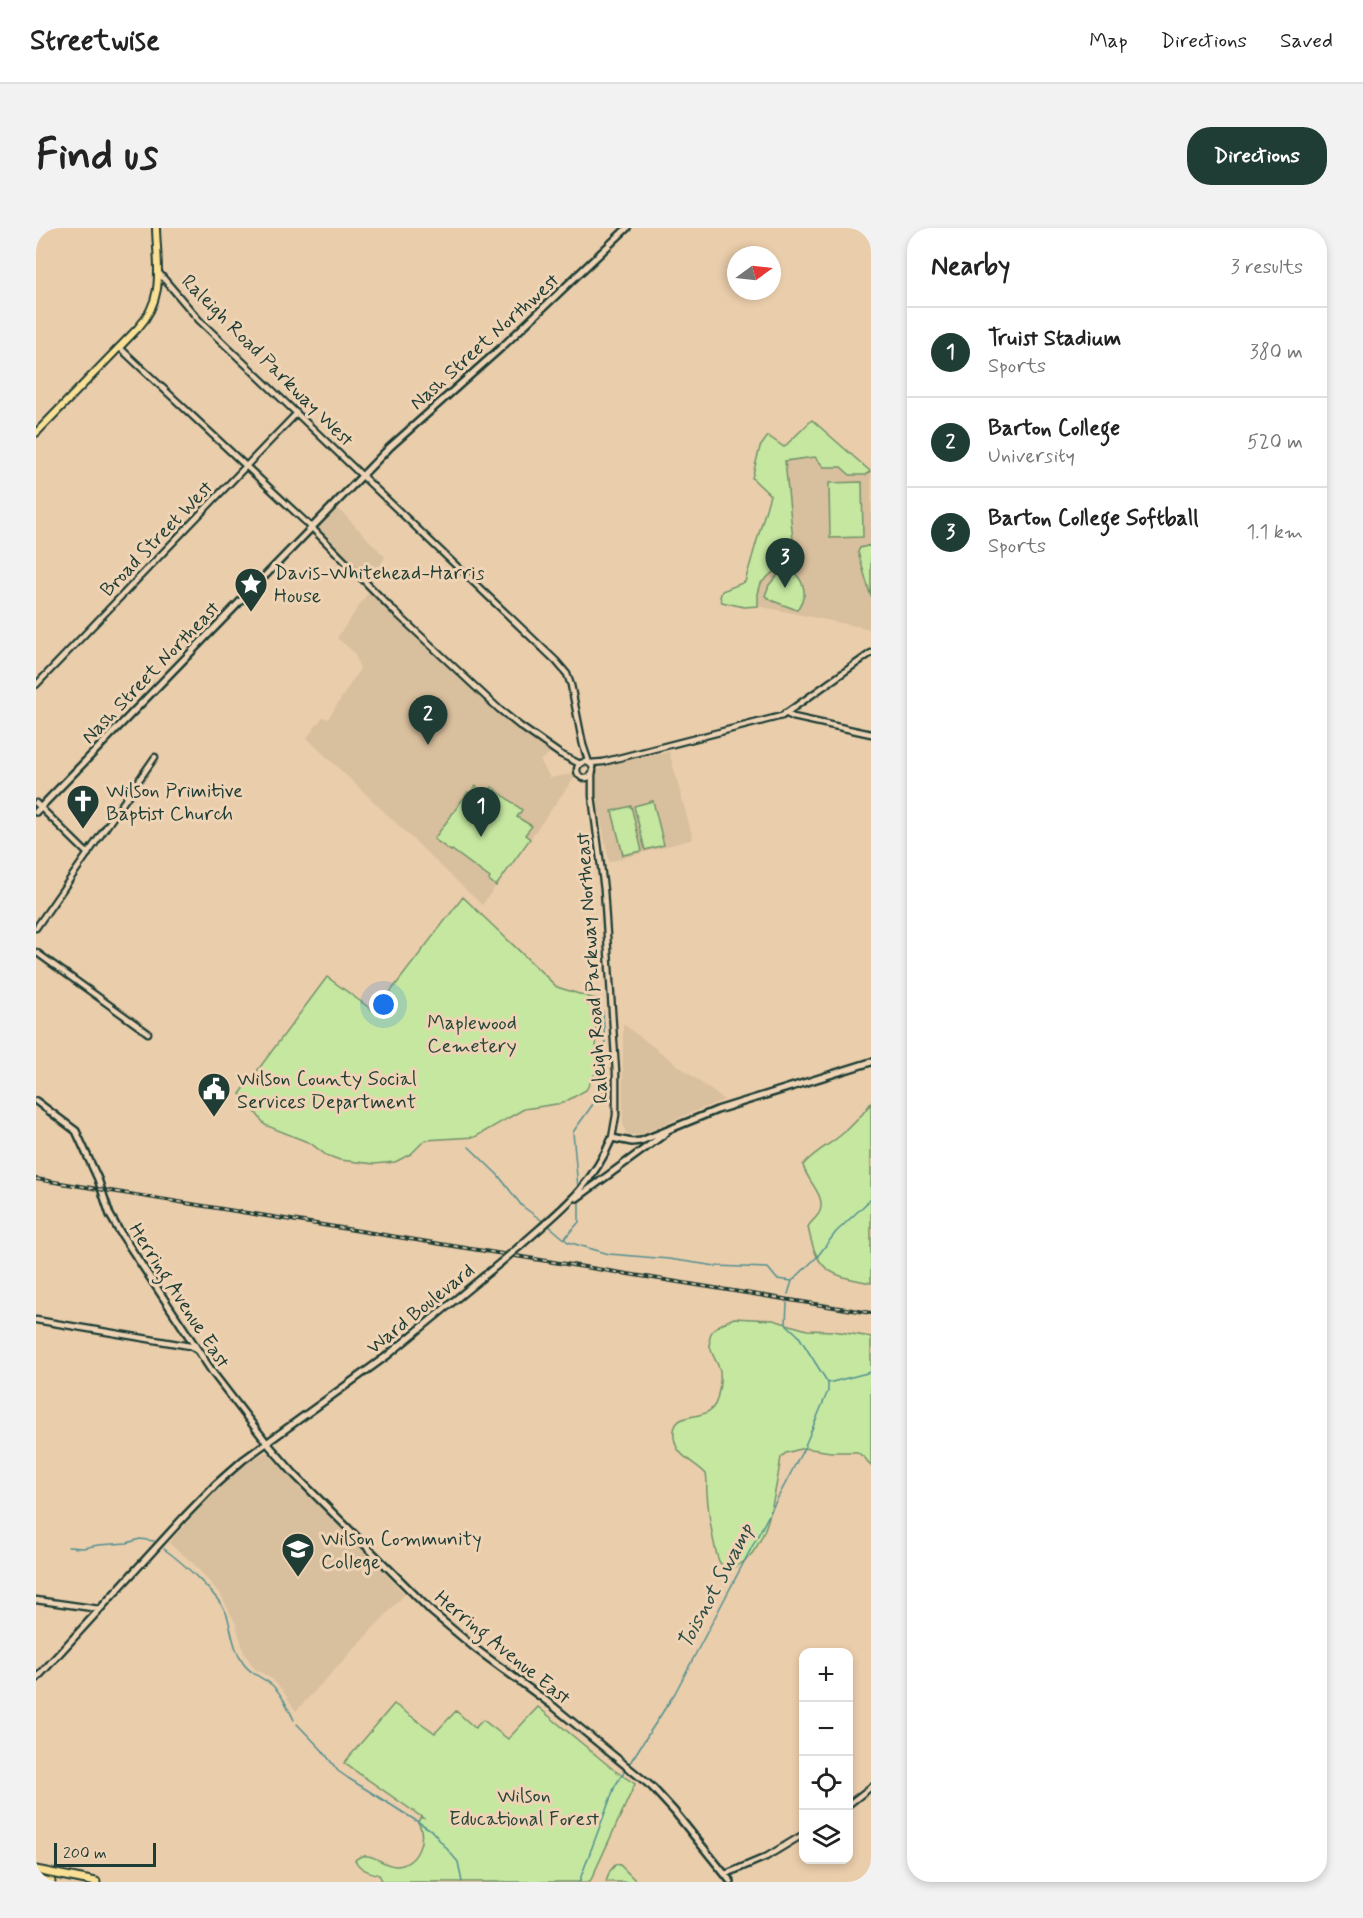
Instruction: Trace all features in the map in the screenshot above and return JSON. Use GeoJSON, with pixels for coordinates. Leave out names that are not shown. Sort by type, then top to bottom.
{"type":"FeatureCollection","features":[{"type":"Feature","properties":{"kind":"highway"},"geometry":{"type":"LineString","coordinates":[[36,1870],[96,1882]]}},
{"type":"Feature","properties":{"kind":"highway"},"geometry":{"type":"LineString","coordinates":[[36,1879],[51,1882]]}},
{"type":"Feature","properties":{"kind":"main road","name":"Raleigh Road Parkway West"},"geometry":{"type":"LineString","coordinates":[[156,228],[159,273]]}},
{"type":"Feature","properties":{"kind":"main road","name":"Nash Street Northwest"},"geometry":{"type":"LineString","coordinates":[[311,527],[390,447],[502,347],[627,228]]}},
{"type":"Feature","properties":{"kind":"main road"},"geometry":{"type":"LineString","coordinates":[[36,433],[142,323],[151,311],[156,296],[159,273]]}},
{"type":"Feature","properties":{"kind":"main road","name":"Nash Street Northeast"},"geometry":{"type":"LineString","coordinates":[[38,807],[311,527]]}},
{"type":"Feature","properties":{"kind":"main road"},"geometry":{"type":"LineString","coordinates":[[612,1138],[632,1142],[641,1141],[740,1102],[871,1062]]}},
{"type":"Feature","properties":{"kind":"main road","name":"Herring Avenue East"},"geometry":{"type":"LineString","coordinates":[[36,1101],[76,1131],[103,1191],[110,1215],[118,1229],[197,1350],[267,1443],[320,1501],[432,1612],[639,1775],[674,1811],[731,1882]]}},
{"type":"Feature","properties":{"kind":"main road"},"geometry":{"type":"LineString","coordinates":[[569,1204],[680,1124]]}},
{"type":"Feature","properties":{"kind":"main road","name":"Ward Boulevard"},"geometry":{"type":"LineString","coordinates":[[36,1679],[216,1484],[243,1460],[388,1355],[569,1204],[598,1167],[612,1138]]}},
{"type":"Feature","properties":{"kind":"street","name":"Raleigh Road Parkway West"},"geometry":{"type":"LineString","coordinates":[[159,273],[199,320],[556,661],[567,674],[571,685],[583,745]]}},
{"type":"Feature","properties":{"kind":"street"},"geometry":{"type":"LineString","coordinates":[[119,347],[311,527],[394,611],[499,709],[563,756],[581,764],[603,762],[755,724],[786,713],[871,652]]}},
{"type":"Feature","properties":{"kind":"street","name":"Broad Street West"},"geometry":{"type":"LineString","coordinates":[[36,685],[297,413]]}},
{"type":"Feature","properties":{"kind":"street"},"geometry":{"type":"LineString","coordinates":[[786,713],[793,717],[871,734]]}},
{"type":"Feature","properties":{"kind":"street"},"geometry":{"type":"LineString","coordinates":[[583,745],[593,773]]}},
{"type":"Feature","properties":{"kind":"street"},"geometry":{"type":"LineString","coordinates":[[578,772],[583,745]]}},
{"type":"Feature","properties":{"kind":"street"},"geometry":{"type":"LineString","coordinates":[[563,756],[583,778],[588,777],[603,762]]}},
{"type":"Feature","properties":{"kind":"street"},"geometry":{"type":"LineString","coordinates":[[36,928],[155,757]]}},
{"type":"Feature","properties":{"kind":"street","name":"Raleigh Road Parkway Northeast"},"geometry":{"type":"LineString","coordinates":[[593,773],[592,796],[604,890],[616,1072],[616,1115],[612,1138]]}},
{"type":"Feature","properties":{"kind":"street","name":"Raleigh Road Parkway Northeast"},"geometry":{"type":"LineString","coordinates":[[583,778],[592,796]]}},
{"type":"Feature","properties":{"kind":"street"},"geometry":{"type":"LineString","coordinates":[[38,807],[88,854]]}},
{"type":"Feature","properties":{"kind":"street"},"geometry":{"type":"LineString","coordinates":[[36,952],[148,1033]]}},
{"type":"Feature","properties":{"kind":"street"},"geometry":{"type":"LineString","coordinates":[[36,1320],[190,1346],[197,1350]]}},
{"type":"Feature","properties":{"kind":"street"},"geometry":{"type":"LineString","coordinates":[[36,1600],[99,1610]]}},
{"type":"Feature","properties":{"kind":"street"},"geometry":{"type":"LineString","coordinates":[[853,1802],[871,1787]]}},
{"type":"Feature","properties":{"kind":"street"},"geometry":{"type":"LineString","coordinates":[[726,1874],[766,1857],[799,1837]]}},
{"type":"Feature","properties":{"kind":"shaded area"},"geometry":{"type":"Polygon","coordinates":[[[815,457],[866,475],[871,470],[871,629],[758,606],[761,583],[782,564],[793,540],[784,461],[815,457]]]}},
{"type":"Feature","properties":{"kind":"shaded area"},"geometry":{"type":"Polygon","coordinates":[[[337,507],[385,557],[370,582],[316,528],[337,507]]]}},
{"type":"Feature","properties":{"kind":"shaded area"},"geometry":{"type":"Polygon","coordinates":[[[371,589],[473,688],[514,724],[552,752],[540,760],[550,778],[573,774],[574,778],[482,905],[307,738],[323,717],[328,719],[360,669],[354,652],[337,638],[371,589]]]}},
{"type":"Feature","properties":{"kind":"shaded area"},"geometry":{"type":"Polygon","coordinates":[[[669,752],[693,839],[609,862],[596,795],[595,774],[612,763],[669,752]]]}},
{"type":"Feature","properties":{"kind":"shaded area"},"geometry":{"type":"Polygon","coordinates":[[[623,1024],[724,1100],[640,1135],[626,1134],[623,1124],[623,1024]]]}},
{"type":"Feature","properties":{"kind":"shaded area","name":"Wilson Community College"},"geometry":{"type":"Polygon","coordinates":[[[267,1452],[405,1594],[296,1711],[283,1691],[272,1679],[255,1669],[244,1653],[236,1624],[221,1595],[193,1563],[169,1543],[235,1472],[267,1452]]]}},
{"type":"Feature","properties":{"kind":"green space"},"geometry":{"type":"Polygon","coordinates":[[[812,420],[870,471],[866,475],[850,475],[841,467],[824,467],[815,457],[785,461],[793,540],[782,564],[761,583],[758,606],[744,607],[722,602],[720,597],[722,591],[745,582],[770,495],[752,478],[760,447],[768,436],[784,447],[812,420]]]}},
{"type":"Feature","properties":{"kind":"green space"},"geometry":{"type":"Polygon","coordinates":[[[862,482],[863,537],[830,538],[829,483],[862,482]]]}},
{"type":"Feature","properties":{"kind":"green space"},"geometry":{"type":"Polygon","coordinates":[[[871,545],[871,597],[858,552],[860,548],[871,545]]]}},
{"type":"Feature","properties":{"kind":"green space"},"geometry":{"type":"Polygon","coordinates":[[[785,567],[796,574],[803,586],[804,597],[797,610],[765,596],[769,585],[785,567]]]}},
{"type":"Feature","properties":{"kind":"green space"},"geometry":{"type":"Polygon","coordinates":[[[476,786],[486,794],[492,787],[522,810],[517,817],[532,826],[525,835],[530,839],[496,886],[489,880],[490,878],[434,839],[468,792],[470,794],[476,786]]]}},
{"type":"Feature","properties":{"kind":"green space"},"geometry":{"type":"Polygon","coordinates":[[[653,801],[664,845],[645,850],[634,806],[653,801]]]}},
{"type":"Feature","properties":{"kind":"green space"},"geometry":{"type":"Polygon","coordinates":[[[631,806],[642,851],[623,855],[612,811],[631,806]]]}},
{"type":"Feature","properties":{"kind":"green space","name":"Maplewood Cemetery"},"geometry":{"type":"Polygon","coordinates":[[[463,897],[557,987],[595,999],[597,1070],[586,1090],[563,1103],[524,1109],[475,1137],[425,1140],[411,1154],[395,1162],[374,1164],[340,1160],[326,1155],[310,1143],[265,1125],[240,1094],[327,977],[375,1012],[463,897]]]}},
{"type":"Feature","properties":{"kind":"green space"},"geometry":{"type":"Polygon","coordinates":[[[871,1103],[871,1283],[835,1274],[827,1269],[816,1254],[808,1227],[818,1215],[821,1205],[818,1193],[803,1165],[849,1128],[871,1103]]]}},
{"type":"Feature","properties":{"kind":"green space"},"geometry":{"type":"Polygon","coordinates":[[[734,1318],[773,1320],[807,1330],[833,1331],[871,1337],[871,1466],[857,1452],[831,1452],[804,1448],[786,1453],[781,1457],[773,1502],[762,1535],[746,1560],[730,1568],[720,1563],[717,1554],[708,1508],[706,1474],[682,1455],[675,1444],[674,1437],[678,1422],[684,1418],[707,1412],[713,1407],[718,1396],[720,1374],[710,1347],[710,1335],[716,1327],[734,1318]]]}},
{"type":"Feature","properties":{"kind":"green space","name":"Wilson Educational Forest"},"geometry":{"type":"Polygon","coordinates":[[[394,1704],[435,1733],[456,1711],[475,1728],[483,1720],[508,1739],[538,1707],[614,1770],[635,1784],[590,1882],[383,1882],[379,1875],[359,1866],[355,1860],[364,1856],[395,1866],[402,1865],[414,1857],[421,1844],[422,1836],[418,1822],[420,1818],[423,1818],[344,1763],[394,1704]]]}},
{"type":"Feature","properties":{"kind":"green space"},"geometry":{"type":"Polygon","coordinates":[[[616,1864],[620,1865],[637,1882],[606,1882],[610,1871],[616,1864]]]}},
{"type":"Feature","properties":{"kind":"waterway"},"geometry":{"type":"LineString","coordinates":[[578,1188],[573,1132],[606,1086],[607,1080],[603,1012],[587,1004]]}},
{"type":"Feature","properties":{"kind":"waterway"},"geometry":{"type":"LineString","coordinates":[[469,1147],[498,1175],[522,1206],[544,1222]]}},
{"type":"Feature","properties":{"kind":"waterway"},"geometry":{"type":"LineString","coordinates":[[564,1239],[579,1222],[579,1199]]}},
{"type":"Feature","properties":{"kind":"waterway","name":"Toisnot Swamp"},"geometry":{"type":"LineString","coordinates":[[788,1294],[792,1281],[817,1257],[836,1232],[871,1199]]}},
{"type":"Feature","properties":{"kind":"waterway"},"geometry":{"type":"LineString","coordinates":[[548,1225],[568,1242],[609,1254],[716,1266],[768,1268],[777,1279],[792,1281]]}},
{"type":"Feature","properties":{"kind":"waterway","name":"Toisnot Swamp"},"geometry":{"type":"LineString","coordinates":[[579,1882],[615,1786],[675,1693],[804,1448],[828,1391],[828,1383],[798,1335],[786,1324],[787,1303]]}},
{"type":"Feature","properties":{"kind":"waterway"},"geometry":{"type":"LineString","coordinates":[[828,1383],[871,1372]]}},
{"type":"Feature","properties":{"kind":"waterway"},"geometry":{"type":"LineString","coordinates":[[68,1547],[83,1548],[127,1543],[140,1539],[154,1541]]}},
{"type":"Feature","properties":{"kind":"waterway"},"geometry":{"type":"LineString","coordinates":[[164,1549],[190,1570],[217,1598],[227,1615],[235,1646],[243,1663],[276,1689],[294,1720]]}},
{"type":"Feature","properties":{"kind":"waterway"},"geometry":{"type":"LineString","coordinates":[[297,1724],[338,1771],[431,1830],[458,1862],[462,1882]]}},
{"type":"Feature","properties":{"kind":"railway"},"geometry":{"type":"LineString","coordinates":[[36,1179],[871,1313]]}},
{"type":"Feature","properties":{"kind":"place","name":"Barton College Softball"},"geometry":{"type":"Point","coordinates":[785,588]}},
{"type":"Feature","properties":{"kind":"place","name":"Davis-Whitehead-Harris House"},"geometry":{"type":"Point","coordinates":[251,613]}},
{"type":"Feature","properties":{"kind":"place","name":"Barton College"},"geometry":{"type":"Point","coordinates":[428,745]}},
{"type":"Feature","properties":{"kind":"place","name":"Wilson Primitive Baptist Church"},"geometry":{"type":"Point","coordinates":[83,830]}},
{"type":"Feature","properties":{"kind":"place","name":"Truist Stadium"},"geometry":{"type":"Point","coordinates":[481,837]}},
{"type":"Feature","properties":{"kind":"place","name":"Wilson County Social Services Department"},"geometry":{"type":"Point","coordinates":[214,1118]}},
{"type":"Feature","properties":{"kind":"place","name":"Wilson Community College"},"geometry":{"type":"Point","coordinates":[298,1578]}}]}
